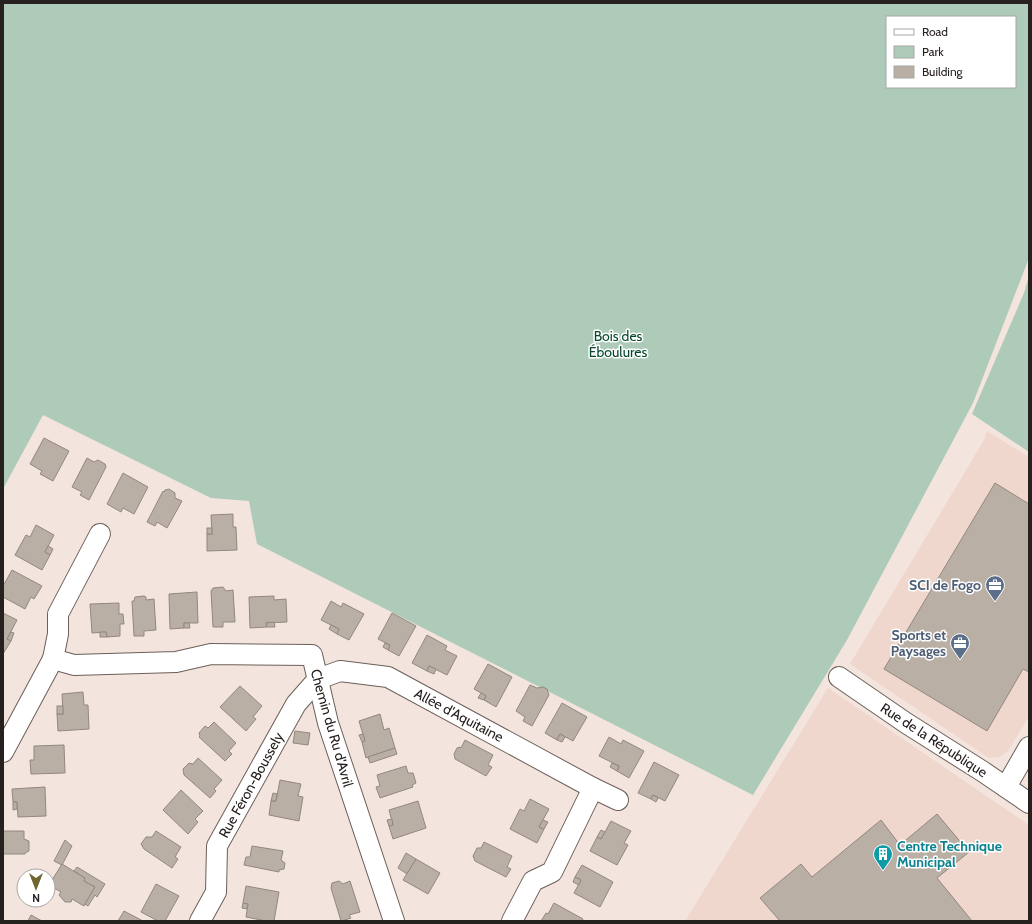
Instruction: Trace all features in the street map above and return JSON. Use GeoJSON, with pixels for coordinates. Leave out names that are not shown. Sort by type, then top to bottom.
{"type":"FeatureCollection","features":[{"type":"Feature","properties":{"kind":"street"},"geometry":{"type":"LineString","coordinates":[[3,752],[54,659],[58,634],[58,614],[100,534]]}},
{"type":"Feature","properties":{"kind":"street","name":"Chemin du Ru d'Avril"},"geometry":{"type":"LineString","coordinates":[[54,659],[74,665],[176,662],[211,654],[312,655],[328,723],[394,921]]}},
{"type":"Feature","properties":{"kind":"street","name":"Allée d'Aquitaine"},"geometry":{"type":"LineString","coordinates":[[318,679],[340,671],[388,678],[618,800]]}},
{"type":"Feature","properties":{"kind":"street","name":"Rue de la République"},"geometry":{"type":"LineString","coordinates":[[839,677],[906,723],[1029,803]]}},
{"type":"Feature","properties":{"kind":"street","name":"Rue Féron-Boussely"},"geometry":{"type":"LineString","coordinates":[[200,921],[216,892],[217,846],[296,704],[318,679]]}},
{"type":"Feature","properties":{"kind":"street"},"geometry":{"type":"LineString","coordinates":[[1006,787],[1029,746]]}},
{"type":"Feature","properties":{"kind":"street"},"geometry":{"type":"LineString","coordinates":[[512,921],[533,881],[552,872],[593,788]]}},
{"type":"Feature","properties":{"kind":"shaded area"},"geometry":{"type":"Polygon","coordinates":[[[987,431],[1029,457],[1029,716],[1008,751],[1000,757],[989,758],[850,664],[984,440],[987,431]]]}},
{"type":"Feature","properties":{"kind":"shaded area"},"geometry":{"type":"Polygon","coordinates":[[[828,688],[1029,825],[1029,921],[685,921],[828,688]]]}},
{"type":"Feature","properties":{"kind":"green space","name":"Bois des Éboulures"},"geometry":{"type":"Polygon","coordinates":[[[3,3],[1029,3],[1029,258],[973,403],[847,640],[753,795],[257,544],[249,501],[211,498],[43,415],[3,489],[3,3]]]}},
{"type":"Feature","properties":{"kind":"green space"},"geometry":{"type":"Polygon","coordinates":[[[1029,276],[1029,452],[972,414],[1024,293],[1029,276]]]}},
{"type":"Feature","properties":{"kind":"building"},"geometry":{"type":"Polygon","coordinates":[[[44,438],[69,451],[53,481],[40,474],[42,471],[30,464],[44,438]]]}},
{"type":"Feature","properties":{"kind":"building"},"geometry":{"type":"Polygon","coordinates":[[[87,458],[94,462],[98,460],[105,464],[106,467],[89,500],[80,495],[82,492],[72,487],[87,458]]]}},
{"type":"Feature","properties":{"kind":"building"},"geometry":{"type":"Polygon","coordinates":[[[123,473],[148,487],[134,514],[123,508],[121,512],[107,504],[123,473]]]}},
{"type":"Feature","properties":{"kind":"building"},"geometry":{"type":"Polygon","coordinates":[[[995,483],[1029,504],[1029,672],[1023,669],[987,731],[884,669],[995,483]]]}},
{"type":"Feature","properties":{"kind":"building"},"geometry":{"type":"Polygon","coordinates":[[[169,489],[175,493],[175,498],[182,501],[167,528],[157,522],[155,526],[147,522],[163,491],[164,492],[165,490],[169,489]]]}},
{"type":"Feature","properties":{"kind":"building"},"geometry":{"type":"Polygon","coordinates":[[[233,514],[233,527],[236,527],[237,550],[207,551],[207,534],[212,534],[211,515],[233,514]]]}},
{"type":"Feature","properties":{"kind":"building"},"geometry":{"type":"Polygon","coordinates":[[[36,525],[54,535],[45,552],[50,555],[42,570],[15,555],[26,535],[30,537],[36,525]]]}},
{"type":"Feature","properties":{"kind":"building"},"geometry":{"type":"Polygon","coordinates":[[[207,528],[212,528],[212,534],[207,534],[207,528]]]}},
{"type":"Feature","properties":{"kind":"building"},"geometry":{"type":"Polygon","coordinates":[[[48,546],[53,549],[50,555],[45,552],[48,546]]]}},
{"type":"Feature","properties":{"kind":"building"},"geometry":{"type":"Polygon","coordinates":[[[12,570],[42,586],[34,599],[31,597],[25,609],[3,597],[3,586],[12,570]]]}},
{"type":"Feature","properties":{"kind":"building"},"geometry":{"type":"Polygon","coordinates":[[[223,587],[226,591],[233,590],[235,622],[223,622],[223,627],[213,627],[211,591],[213,588],[223,587]]]}},
{"type":"Feature","properties":{"kind":"building"},"geometry":{"type":"Polygon","coordinates":[[[197,592],[198,623],[184,623],[184,628],[170,629],[169,594],[197,592]]]}},
{"type":"Feature","properties":{"kind":"building"},"geometry":{"type":"Polygon","coordinates":[[[274,596],[274,600],[286,599],[287,622],[266,623],[267,627],[250,628],[249,597],[274,596]]]}},
{"type":"Feature","properties":{"kind":"building"},"geometry":{"type":"Polygon","coordinates":[[[135,597],[146,597],[146,600],[154,599],[156,630],[144,631],[144,636],[134,636],[132,601],[134,601],[135,597]]]}},
{"type":"Feature","properties":{"kind":"building"},"geometry":{"type":"Polygon","coordinates":[[[331,601],[341,607],[343,603],[364,614],[349,640],[337,634],[339,629],[321,620],[331,601]]]}},
{"type":"Feature","properties":{"kind":"building"},"geometry":{"type":"Polygon","coordinates":[[[119,603],[119,614],[123,614],[124,624],[120,624],[120,636],[107,637],[106,632],[92,633],[90,604],[119,603]]]}},
{"type":"Feature","properties":{"kind":"building"},"geometry":{"type":"Polygon","coordinates":[[[3,613],[17,620],[7,639],[11,641],[3,654],[3,613]]]}},
{"type":"Feature","properties":{"kind":"building"},"geometry":{"type":"Polygon","coordinates":[[[392,613],[416,626],[399,656],[388,650],[390,645],[378,639],[392,613]]]}},
{"type":"Feature","properties":{"kind":"building"},"geometry":{"type":"Polygon","coordinates":[[[274,622],[275,627],[267,627],[266,623],[274,622]]]}},
{"type":"Feature","properties":{"kind":"building"},"geometry":{"type":"Polygon","coordinates":[[[184,623],[189,623],[190,628],[184,628],[184,623]]]}},
{"type":"Feature","properties":{"kind":"building"},"geometry":{"type":"Polygon","coordinates":[[[331,625],[339,629],[337,634],[329,629],[331,625]]]}},
{"type":"Feature","properties":{"kind":"building"},"geometry":{"type":"Polygon","coordinates":[[[11,632],[14,633],[11,641],[7,639],[11,632]]]}},
{"type":"Feature","properties":{"kind":"building"},"geometry":{"type":"Polygon","coordinates":[[[100,632],[106,632],[107,637],[100,637],[100,632]]]}},
{"type":"Feature","properties":{"kind":"building"},"geometry":{"type":"Polygon","coordinates":[[[427,635],[447,646],[445,650],[457,656],[447,675],[429,666],[427,671],[412,663],[427,635]]]}},
{"type":"Feature","properties":{"kind":"building"},"geometry":{"type":"Polygon","coordinates":[[[385,643],[390,645],[388,650],[383,647],[385,643]]]}},
{"type":"Feature","properties":{"kind":"building"},"geometry":{"type":"Polygon","coordinates":[[[488,664],[512,677],[496,707],[484,700],[486,696],[474,689],[488,664]]]}},
{"type":"Feature","properties":{"kind":"building"},"geometry":{"type":"Polygon","coordinates":[[[429,666],[436,669],[434,674],[427,671],[429,666]]]}},
{"type":"Feature","properties":{"kind":"building"},"geometry":{"type":"Polygon","coordinates":[[[530,685],[537,688],[543,687],[547,689],[549,695],[532,726],[523,721],[525,717],[516,711],[530,685]]]}},
{"type":"Feature","properties":{"kind":"building"},"geometry":{"type":"Polygon","coordinates":[[[240,686],[262,706],[253,717],[256,719],[246,731],[220,707],[240,686]]]}},
{"type":"Feature","properties":{"kind":"building"},"geometry":{"type":"Polygon","coordinates":[[[83,692],[84,705],[88,705],[89,729],[58,731],[57,714],[63,714],[62,694],[83,692]]]}},
{"type":"Feature","properties":{"kind":"building"},"geometry":{"type":"Polygon","coordinates":[[[481,693],[486,696],[484,700],[478,698],[481,693]]]}},
{"type":"Feature","properties":{"kind":"building"},"geometry":{"type":"Polygon","coordinates":[[[562,703],[587,717],[573,741],[560,734],[557,740],[545,733],[562,703]]]}},
{"type":"Feature","properties":{"kind":"building"},"geometry":{"type":"Polygon","coordinates":[[[57,706],[63,706],[63,714],[57,714],[57,706]]]}},
{"type":"Feature","properties":{"kind":"building"},"geometry":{"type":"Polygon","coordinates":[[[380,714],[384,730],[389,728],[395,748],[366,758],[362,742],[365,741],[359,721],[380,714]]]}},
{"type":"Feature","properties":{"kind":"building"},"geometry":{"type":"Polygon","coordinates":[[[214,722],[236,743],[229,751],[232,754],[225,761],[199,737],[199,733],[205,726],[208,728],[214,722]]]}},
{"type":"Feature","properties":{"kind":"building"},"geometry":{"type":"Polygon","coordinates":[[[295,731],[310,733],[308,745],[293,743],[295,731]]]}},
{"type":"Feature","properties":{"kind":"building"},"geometry":{"type":"Polygon","coordinates":[[[363,734],[365,741],[362,742],[359,735],[363,734]]]}},
{"type":"Feature","properties":{"kind":"building"},"geometry":{"type":"Polygon","coordinates":[[[560,734],[565,737],[562,742],[557,740],[560,734]]]}},
{"type":"Feature","properties":{"kind":"building"},"geometry":{"type":"Polygon","coordinates":[[[609,737],[621,744],[623,740],[644,751],[629,778],[617,771],[619,766],[599,756],[609,737]]]}},
{"type":"Feature","properties":{"kind":"building"},"geometry":{"type":"Polygon","coordinates":[[[465,740],[493,755],[488,765],[492,767],[486,776],[455,759],[454,754],[457,748],[461,748],[465,740]]]}},
{"type":"Feature","properties":{"kind":"building"},"geometry":{"type":"Polygon","coordinates":[[[64,745],[65,773],[31,774],[30,760],[34,760],[34,746],[64,745]]]}},
{"type":"Feature","properties":{"kind":"building"},"geometry":{"type":"Polygon","coordinates":[[[395,748],[397,754],[370,763],[368,757],[395,748]]]}},
{"type":"Feature","properties":{"kind":"building"},"geometry":{"type":"Polygon","coordinates":[[[198,758],[222,780],[214,789],[216,791],[210,798],[184,775],[183,769],[189,763],[193,764],[198,758]]]}},
{"type":"Feature","properties":{"kind":"building"},"geometry":{"type":"Polygon","coordinates":[[[654,762],[679,775],[665,801],[653,795],[651,799],[638,793],[654,762]]]}},
{"type":"Feature","properties":{"kind":"building"},"geometry":{"type":"Polygon","coordinates":[[[612,763],[619,766],[617,771],[610,767],[612,763]]]}},
{"type":"Feature","properties":{"kind":"building"},"geometry":{"type":"Polygon","coordinates":[[[406,766],[408,773],[413,773],[416,783],[412,785],[413,787],[380,798],[376,787],[380,786],[377,775],[406,766]]]}},
{"type":"Feature","properties":{"kind":"building"},"geometry":{"type":"Polygon","coordinates":[[[280,780],[301,784],[298,796],[303,797],[299,821],[269,815],[271,801],[276,801],[280,780]]]}},
{"type":"Feature","properties":{"kind":"building"},"geometry":{"type":"Polygon","coordinates":[[[45,787],[46,816],[18,817],[17,802],[13,802],[12,789],[45,787]]]}},
{"type":"Feature","properties":{"kind":"building"},"geometry":{"type":"Polygon","coordinates":[[[181,790],[203,811],[195,819],[198,822],[188,834],[163,810],[181,790]]]}},
{"type":"Feature","properties":{"kind":"building"},"geometry":{"type":"Polygon","coordinates":[[[273,793],[277,794],[276,801],[271,801],[273,793]]]}},
{"type":"Feature","properties":{"kind":"building"},"geometry":{"type":"Polygon","coordinates":[[[653,795],[658,798],[656,802],[651,799],[653,795]]]}},
{"type":"Feature","properties":{"kind":"building"},"geometry":{"type":"Polygon","coordinates":[[[530,799],[549,809],[539,827],[544,829],[537,843],[510,829],[520,809],[524,811],[530,799]]]}},
{"type":"Feature","properties":{"kind":"building"},"geometry":{"type":"Polygon","coordinates":[[[418,801],[426,828],[393,839],[389,826],[393,825],[389,810],[418,801]]]}},
{"type":"Feature","properties":{"kind":"building"},"geometry":{"type":"Polygon","coordinates":[[[13,802],[17,802],[17,809],[13,810],[13,802]]]}},
{"type":"Feature","properties":{"kind":"building","name":"Centre Technique Municipal"},"geometry":{"type":"Polygon","coordinates":[[[937,814],[969,852],[937,878],[972,921],[780,921],[760,898],[801,864],[812,877],[881,820],[900,845],[937,814]]]}},
{"type":"Feature","properties":{"kind":"building"},"geometry":{"type":"Polygon","coordinates":[[[392,819],[393,825],[389,826],[387,820],[392,819]]]}},
{"type":"Feature","properties":{"kind":"building"},"geometry":{"type":"Polygon","coordinates":[[[543,820],[548,822],[544,829],[539,827],[543,820]]]}},
{"type":"Feature","properties":{"kind":"building"},"geometry":{"type":"Polygon","coordinates":[[[611,821],[631,831],[624,843],[628,845],[617,865],[590,851],[597,837],[601,839],[611,821]]]}},
{"type":"Feature","properties":{"kind":"building"},"geometry":{"type":"Polygon","coordinates":[[[601,830],[605,832],[601,839],[597,837],[601,830]]]}},
{"type":"Feature","properties":{"kind":"building"},"geometry":{"type":"Polygon","coordinates":[[[3,831],[24,831],[24,839],[29,841],[29,851],[25,854],[3,854],[3,831]]]}},
{"type":"Feature","properties":{"kind":"building"},"geometry":{"type":"Polygon","coordinates":[[[156,831],[181,847],[175,857],[178,859],[172,868],[144,849],[141,844],[146,837],[152,837],[156,831]]]}},
{"type":"Feature","properties":{"kind":"building"},"geometry":{"type":"Polygon","coordinates":[[[65,840],[72,846],[62,865],[54,861],[65,840]]]}},
{"type":"Feature","properties":{"kind":"building"},"geometry":{"type":"Polygon","coordinates":[[[484,842],[512,856],[507,867],[511,869],[506,877],[475,861],[473,856],[477,848],[481,848],[484,842]]]}},
{"type":"Feature","properties":{"kind":"building"},"geometry":{"type":"Polygon","coordinates":[[[252,846],[283,851],[281,860],[285,863],[284,869],[279,870],[279,872],[244,865],[246,857],[250,857],[252,846]]]}},
{"type":"Feature","properties":{"kind":"building"},"geometry":{"type":"Polygon","coordinates":[[[406,853],[416,859],[407,874],[398,868],[406,853]]]}},
{"type":"Feature","properties":{"kind":"building"},"geometry":{"type":"Polygon","coordinates":[[[416,859],[440,873],[428,894],[403,880],[416,859]]]}},
{"type":"Feature","properties":{"kind":"building"},"geometry":{"type":"Polygon","coordinates":[[[62,864],[85,878],[84,881],[95,887],[84,906],[72,899],[71,902],[65,902],[59,895],[61,892],[56,889],[56,874],[62,864]]]}},
{"type":"Feature","properties":{"kind":"building"},"geometry":{"type":"Polygon","coordinates":[[[582,865],[613,882],[600,907],[574,893],[581,880],[575,877],[582,865]]]}},
{"type":"Feature","properties":{"kind":"building"},"geometry":{"type":"Polygon","coordinates":[[[77,867],[105,884],[97,897],[95,895],[88,906],[85,904],[95,887],[84,881],[85,878],[74,871],[77,867]]]}},
{"type":"Feature","properties":{"kind":"building"},"geometry":{"type":"Polygon","coordinates":[[[575,877],[581,880],[579,885],[573,882],[575,877]]]}},
{"type":"Feature","properties":{"kind":"building"},"geometry":{"type":"Polygon","coordinates":[[[339,881],[343,884],[350,881],[360,912],[349,915],[351,918],[342,921],[331,888],[332,883],[339,881]]]}},
{"type":"Feature","properties":{"kind":"building"},"geometry":{"type":"Polygon","coordinates":[[[156,884],[179,896],[165,921],[158,921],[141,912],[156,884]]]}},
{"type":"Feature","properties":{"kind":"building"},"geometry":{"type":"Polygon","coordinates":[[[246,886],[279,892],[274,921],[246,917],[248,904],[243,903],[246,886]]]}},
{"type":"Feature","properties":{"kind":"building"},"geometry":{"type":"Polygon","coordinates":[[[243,903],[248,904],[247,909],[242,908],[243,903]]]}},
{"type":"Feature","properties":{"kind":"building"},"geometry":{"type":"Polygon","coordinates":[[[554,903],[583,919],[582,921],[541,921],[546,913],[548,914],[554,903]]]}},
{"type":"Feature","properties":{"kind":"building"},"geometry":{"type":"Polygon","coordinates":[[[124,911],[143,921],[118,921],[124,911]]]}},
{"type":"Feature","properties":{"kind":"building"},"geometry":{"type":"Polygon","coordinates":[[[31,915],[42,921],[28,921],[31,915]]]}},
{"type":"Feature","properties":{"kind":"place","name":"SCI de Fogo"},"geometry":{"type":"Point","coordinates":[995,602]}},
{"type":"Feature","properties":{"kind":"place","name":"Sports et Paysages"},"geometry":{"type":"Point","coordinates":[960,660]}},
{"type":"Feature","properties":{"kind":"place","name":"Centre Technique Municipal"},"geometry":{"type":"Point","coordinates":[883,871]}}]}
